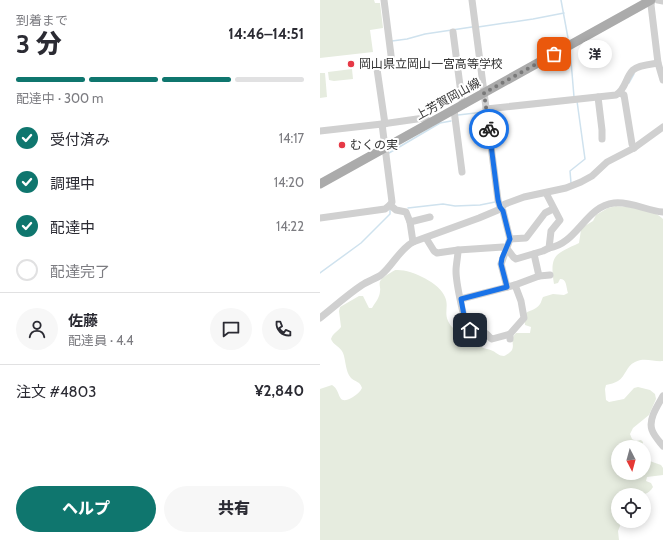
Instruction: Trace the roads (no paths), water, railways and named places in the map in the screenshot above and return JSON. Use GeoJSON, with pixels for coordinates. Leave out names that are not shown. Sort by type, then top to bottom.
{"type":"FeatureCollection","features":[{"type":"Feature","properties":{"kind":"main road","name":"上芳賀岡山線"},"geometry":{"type":"LineString","coordinates":[[320,184],[652,0]]}},
{"type":"Feature","properties":{"kind":"street"},"geometry":{"type":"LineString","coordinates":[[320,218],[385,209],[390,206],[392,202],[377,69],[378,67],[390,65],[392,63],[384,0]]}},
{"type":"Feature","properties":{"kind":"street"},"geometry":{"type":"LineString","coordinates":[[472,0],[498,200],[503,211],[510,239],[501,264],[507,287]]}},
{"type":"Feature","properties":{"kind":"street"},"geometry":{"type":"LineString","coordinates":[[652,0],[651,5],[658,62],[663,80]]}},
{"type":"Feature","properties":{"kind":"street"},"geometry":{"type":"LineString","coordinates":[[658,0],[663,1]]}},
{"type":"Feature","properties":{"kind":"street"},"geometry":{"type":"LineString","coordinates":[[453,32],[462,101],[464,104]]}},
{"type":"Feature","properties":{"kind":"street"},"geometry":{"type":"LineString","coordinates":[[634,148],[622,94],[632,71],[658,62]]}},
{"type":"Feature","properties":{"kind":"street"},"geometry":{"type":"LineString","coordinates":[[486,111],[598,99],[622,94]]}},
{"type":"Feature","properties":{"kind":"street"},"geometry":{"type":"LineString","coordinates":[[598,99],[602,139]]}},
{"type":"Feature","properties":{"kind":"street"},"geometry":{"type":"LineString","coordinates":[[454,110],[462,172]]}},
{"type":"Feature","properties":{"kind":"street"},"geometry":{"type":"LineString","coordinates":[[320,131],[383,125],[424,118],[429,123]]}},
{"type":"Feature","properties":{"kind":"street"},"geometry":{"type":"LineString","coordinates":[[320,318],[352,292],[379,276],[390,267],[407,245],[479,218],[498,210],[505,204],[524,197],[566,188],[581,182],[592,176],[607,162],[634,148],[663,127]]}},
{"type":"Feature","properties":{"kind":"street"},"geometry":{"type":"LineString","coordinates":[[546,193],[560,220],[551,232],[549,248]]}},
{"type":"Feature","properties":{"kind":"street"},"geometry":{"type":"LineString","coordinates":[[426,238],[434,251],[437,253],[503,247],[509,250],[513,258],[516,259],[544,252],[549,248],[561,244],[601,207],[614,203],[634,204],[663,212]]}},
{"type":"Feature","properties":{"kind":"street"},"geometry":{"type":"LineString","coordinates":[[390,206],[396,210],[406,212],[410,222],[413,242]]}},
{"type":"Feature","properties":{"kind":"street"},"geometry":{"type":"LineString","coordinates":[[510,239],[526,238],[545,213],[553,208]]}},
{"type":"Feature","properties":{"kind":"street"},"geometry":{"type":"LineString","coordinates":[[410,222],[430,217]]}},
{"type":"Feature","properties":{"kind":"street"},"geometry":{"type":"LineString","coordinates":[[458,250],[458,264],[456,270],[457,282],[465,321],[472,332],[486,333],[489,338],[510,337],[524,318],[521,300],[515,285]]}},
{"type":"Feature","properties":{"kind":"street"},"geometry":{"type":"LineString","coordinates":[[534,254],[539,276]]}},
{"type":"Feature","properties":{"kind":"street"},"geometry":{"type":"LineString","coordinates":[[461,299],[515,285],[539,276],[550,275]]}},
{"type":"Feature","properties":{"kind":"street"},"geometry":{"type":"LineString","coordinates":[[663,396],[657,406],[651,422],[651,429],[663,446]]}},
{"type":"Feature","properties":{"kind":"waterway"},"geometry":{"type":"LineString","coordinates":[[561,0],[568,38]]}},
{"type":"Feature","properties":{"kind":"waterway"},"geometry":{"type":"LineString","coordinates":[[478,27],[564,13]]}},
{"type":"Feature","properties":{"kind":"waterway"},"geometry":{"type":"LineString","coordinates":[[392,41],[425,34],[472,27]]}},
{"type":"Feature","properties":{"kind":"waterway"},"geometry":{"type":"LineString","coordinates":[[570,49],[574,97]]}},
{"type":"Feature","properties":{"kind":"waterway"},"geometry":{"type":"LineString","coordinates":[[629,83],[634,74]]}},
{"type":"Feature","properties":{"kind":"waterway"},"geometry":{"type":"LineString","coordinates":[[571,183],[570,171],[585,159],[577,101]]}},
{"type":"Feature","properties":{"kind":"waterway"},"geometry":{"type":"LineString","coordinates":[[458,115],[484,112]]}},
{"type":"Feature","properties":{"kind":"waterway"},"geometry":{"type":"LineString","coordinates":[[389,153],[440,123],[451,121]]}},
{"type":"Feature","properties":{"kind":"waterway"},"geometry":{"type":"LineString","coordinates":[[408,208],[443,204],[455,206],[480,205],[495,202]]}},
{"type":"Feature","properties":{"kind":"waterway"},"geometry":{"type":"LineString","coordinates":[[320,273],[361,243],[390,214],[390,210]]}},
{"type":"Feature","properties":{"kind":"place","name":"洋"},"geometry":{"type":"Point","coordinates":[554,54]}},
{"type":"Feature","properties":{"kind":"place","name":"岡山県立岡山一宮高等学校"},"geometry":{"type":"Point","coordinates":[351,64]}},
{"type":"Feature","properties":{"kind":"place","name":"むくの実"},"geometry":{"type":"Point","coordinates":[342,145]}}]}
